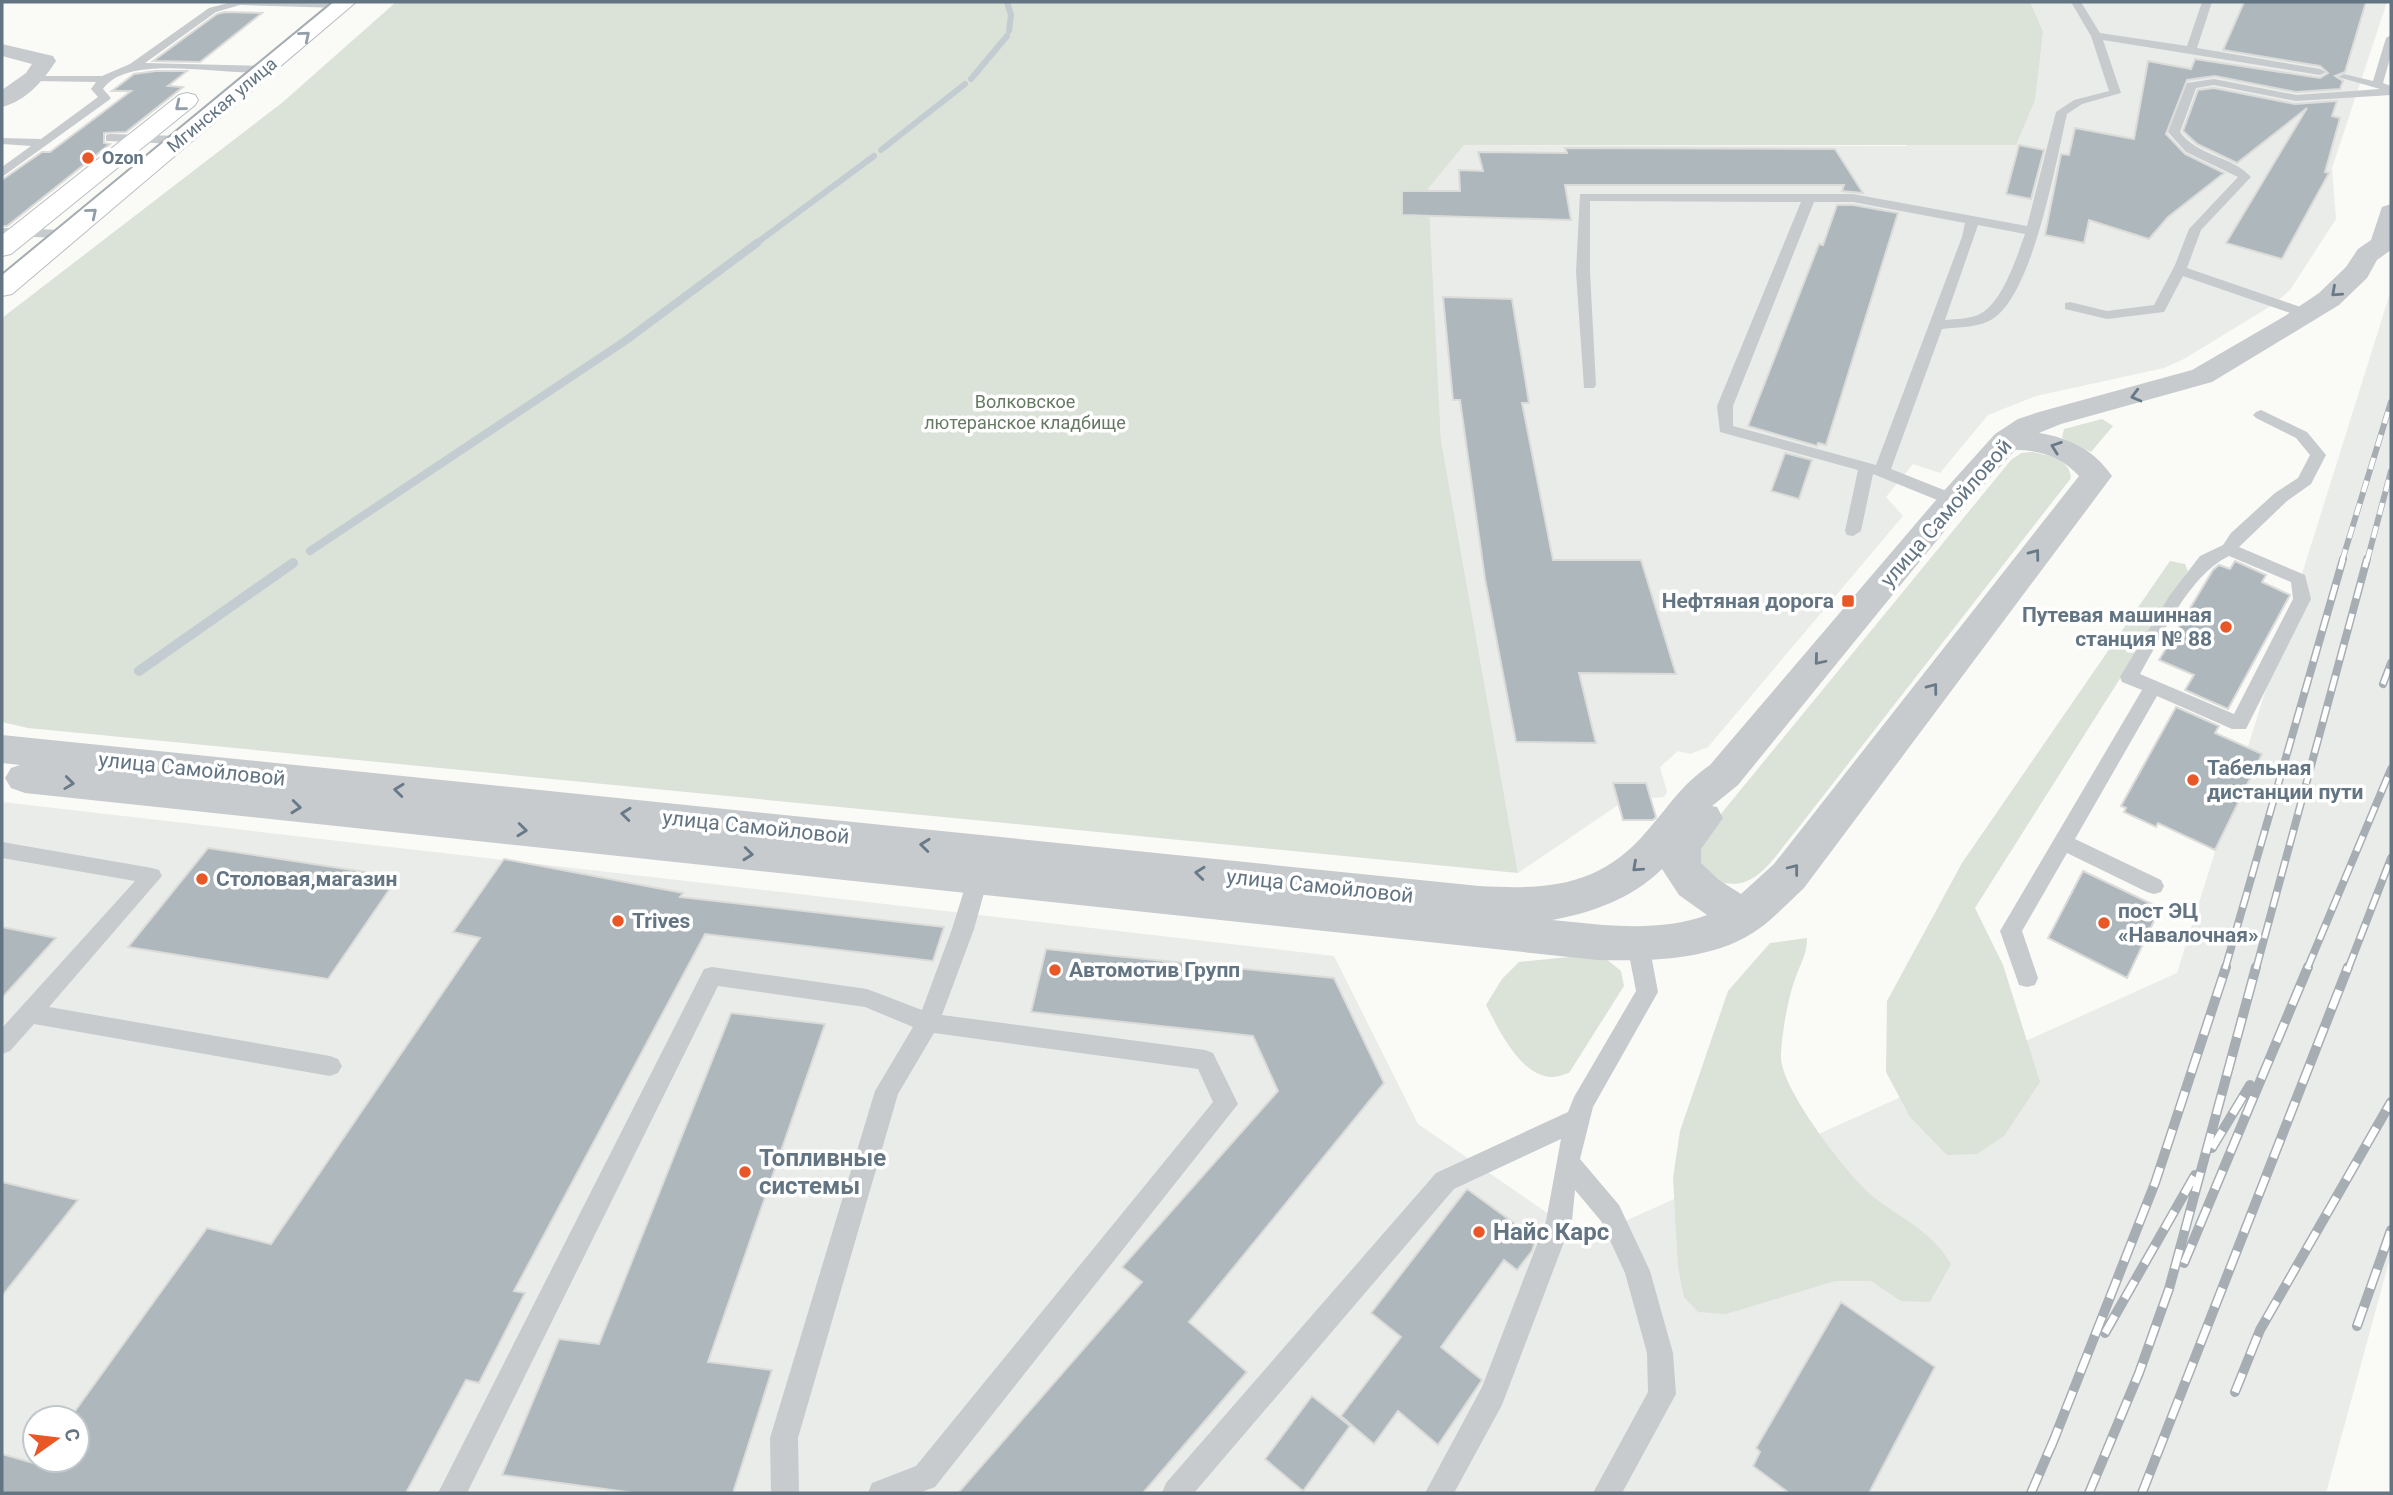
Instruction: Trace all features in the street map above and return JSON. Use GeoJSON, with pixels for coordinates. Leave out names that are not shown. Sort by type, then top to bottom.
{"type":"FeatureCollection","features":[{"type":"Feature","properties":{"kind":"street","name":"Мгинская улица"},"geometry":{"type":"LineString","coordinates":[[276,28],[308,3]]}},
{"type":"Feature","properties":{"kind":"street","name":"Мгинская улица"},"geometry":{"type":"LineString","coordinates":[[2,288],[344,4]]}},
{"type":"Feature","properties":{"kind":"street","name":"Мгинская улица"},"geometry":{"type":"LineString","coordinates":[[2,248],[12,232],[138,139],[257,44]]}},
{"type":"Feature","properties":{"kind":"street"},"geometry":{"type":"LineString","coordinates":[[2,50],[45,61],[34,78],[2,100]]}},
{"type":"Feature","properties":{"kind":"street","name":"улица Самойловой"},"geometry":{"type":"LineString","coordinates":[[2,775],[982,864],[1479,904],[1538,905],[1578,899],[1607,889],[1631,873],[1656,849],[1699,794],[1724,775],[1953,500],[2006,441],[2050,418],[2202,376],[2307,314],[2345,284],[2357,272],[2367,255],[2383,244],[2391,212]]}},
{"type":"Feature","properties":{"kind":"street","name":"улица Самойловой"},"geometry":{"type":"LineString","coordinates":[[2,749],[1638,944],[1674,943],[1696,938],[1745,916],[1789,876],[2096,476],[2082,460],[2059,448],[2032,441],[2006,441]]}},
{"type":"Feature","properties":{"kind":"street"},"geometry":{"type":"LineString","coordinates":[[1724,775],[1715,804],[1683,842],[1679,856],[1684,870],[1693,882],[1719,903],[1745,916]]}},
{"type":"Feature","properties":{"kind":"lane"},"geometry":{"type":"LineString","coordinates":[[34,78],[104,79],[134,66],[213,10],[238,2],[344,4]]}},
{"type":"Feature","properties":{"kind":"lane"},"geometry":{"type":"LineString","coordinates":[[1937,325],[1977,319],[1993,312],[2019,270],[2062,112],[2078,103],[2115,93],[2096,36],[2076,2]]}},
{"type":"Feature","properties":{"kind":"lane"},"geometry":{"type":"LineString","coordinates":[[2191,51],[2207,2]]}},
{"type":"Feature","properties":{"kind":"lane"},"geometry":{"type":"LineString","coordinates":[[2096,36],[2320,72]]}},
{"type":"Feature","properties":{"kind":"lane"},"geometry":{"type":"LineString","coordinates":[[2377,85],[2391,38]]}},
{"type":"Feature","properties":{"kind":"lane"},"geometry":{"type":"LineString","coordinates":[[134,66],[265,69]]}},
{"type":"Feature","properties":{"kind":"lane"},"geometry":{"type":"LineString","coordinates":[[2344,77],[2391,90]]}},
{"type":"Feature","properties":{"kind":"lane"},"geometry":{"type":"LineString","coordinates":[[2,173],[104,98],[97,89],[104,79]]}},
{"type":"Feature","properties":{"kind":"lane"},"geometry":{"type":"LineString","coordinates":[[2070,306],[2107,315],[2160,309],[2179,271],[2195,229],[2245,177],[2208,161],[2179,141],[2174,132],[2191,85],[2214,82],[2296,98],[2391,90]]}},
{"type":"Feature","properties":{"kind":"lane"},"geometry":{"type":"LineString","coordinates":[[2,141],[71,137]]}},
{"type":"Feature","properties":{"kind":"lane"},"geometry":{"type":"LineString","coordinates":[[110,138],[179,140]]}},
{"type":"Feature","properties":{"kind":"lane"},"geometry":{"type":"LineString","coordinates":[[1589,385],[1583,272],[1584,197],[1853,198],[2032,230]]}},
{"type":"Feature","properties":{"kind":"lane"},"geometry":{"type":"LineString","coordinates":[[1809,198],[1726,406],[1725,429],[1874,469],[1953,500]]}},
{"type":"Feature","properties":{"kind":"lane"},"geometry":{"type":"LineString","coordinates":[[1853,531],[1874,469],[1937,325],[1969,237],[1972,220]]}},
{"type":"Feature","properties":{"kind":"lane"},"geometry":{"type":"LineString","coordinates":[[12,232],[66,234]]}},
{"type":"Feature","properties":{"kind":"lane"},"geometry":{"type":"LineString","coordinates":[[2179,271],[2307,314]]}},
{"type":"Feature","properties":{"kind":"lane"},"geometry":{"type":"LineString","coordinates":[[2229,549],[2299,579],[2302,599],[2239,724],[2129,677],[2176,599],[2206,560],[2229,549],[2255,521],[2305,481],[2318,455],[2313,445],[2302,435],[2261,415]]}},
{"type":"Feature","properties":{"kind":"lane"},"geometry":{"type":"LineString","coordinates":[[2027,978],[2011,931],[2153,687]]}},
{"type":"Feature","properties":{"kind":"lane"},"geometry":{"type":"LineString","coordinates":[[2062,842],[2154,886]]}},
{"type":"Feature","properties":{"kind":"lane"},"geometry":{"type":"LineString","coordinates":[[2,850],[152,876],[2,1044]]}},
{"type":"Feature","properties":{"kind":"lane"},"geometry":{"type":"LineString","coordinates":[[785,1493],[784,1438],[887,1091],[928,1023],[963,929],[982,864]]}},
{"type":"Feature","properties":{"kind":"lane"},"geometry":{"type":"LineString","coordinates":[[1439,1493],[1497,1382],[1559,1221],[1567,1162],[1583,1104],[1647,992],[1638,944]]}},
{"type":"Feature","properties":{"kind":"lane"},"geometry":{"type":"LineString","coordinates":[[452,1493],[712,976],[867,998],[928,1023],[1205,1060],[1226,1104],[925,1476],[882,1493]]}},
{"type":"Feature","properties":{"kind":"lane"},"geometry":{"type":"LineString","coordinates":[[29,1013],[330,1066]]}},
{"type":"Feature","properties":{"kind":"lane"},"geometry":{"type":"LineString","coordinates":[[1176,1493],[1445,1181],[1578,1119]]}},
{"type":"Feature","properties":{"kind":"lane"},"geometry":{"type":"LineString","coordinates":[[1567,1162],[1610,1213],[1637,1271],[1660,1353],[1662,1394],[1607,1493]]}},
{"type":"Feature","properties":{"kind":"shaded area"},"geometry":{"type":"Polygon","coordinates":[[[2030,2],[2387,2],[2332,168],[2336,219],[2290,290],[2274,304],[2184,359],[2164,368],[2036,396],[1988,415],[1940,473],[1913,464],[1886,497],[1903,516],[1708,747],[1690,754],[1678,751],[1660,767],[1667,792],[1664,797],[1650,798],[1657,820],[1623,820],[1618,805],[1518,873],[1441,440],[1427,190],[1464,145],[1906,146],[2043,31],[2030,2]]]}},
{"type":"Feature","properties":{"kind":"shaded area","name":"Топливные системы"},"geometry":{"type":"Polygon","coordinates":[[[2391,290],[2391,1254],[2326,1493],[2,1493],[2,802],[1334,956],[1418,1124],[1583,1240],[2177,973],[2391,290]]]}},
{"type":"Feature","properties":{"kind":"green space","name":"Волковское лютеранское кладбище"},"geometry":{"type":"Polygon","coordinates":[[[396,2],[2030,2],[2043,31],[2035,100],[2016,145],[1464,145],[1428,189],[1441,440],[1518,873],[28,728],[2,722],[2,318],[283,102],[396,2]]]}},
{"type":"Feature","properties":{"kind":"green space"},"geometry":{"type":"Polygon","coordinates":[[[2102,419],[2113,426],[2091,452],[2062,438],[2064,429],[2102,419]]]}},
{"type":"Feature","properties":{"kind":"green space"},"geometry":{"type":"Polygon","coordinates":[[[2032,452],[2062,462],[2067,466],[2071,478],[1795,832],[1765,868],[1745,882],[1732,884],[1701,874],[1695,849],[1702,837],[2011,460],[2021,453],[2032,452]]]}},
{"type":"Feature","properties":{"kind":"green space"},"geometry":{"type":"Polygon","coordinates":[[[2170,561],[2185,564],[2188,571],[1975,908],[2003,965],[2040,1082],[2004,1136],[1977,1154],[1947,1155],[1910,1117],[1886,1072],[1887,1001],[1962,863],[2170,561]]]}},
{"type":"Feature","properties":{"kind":"green space"},"geometry":{"type":"Polygon","coordinates":[[[1807,938],[1805,954],[1792,987],[1785,1018],[1781,1058],[1784,1072],[1803,1110],[1860,1184],[1925,1234],[1951,1264],[1930,1302],[1901,1301],[1871,1281],[1835,1281],[1726,1314],[1698,1312],[1684,1297],[1678,1267],[1673,1178],[1680,1131],[1728,991],[1770,943],[1807,938]]]}},
{"type":"Feature","properties":{"kind":"green space"},"geometry":{"type":"Polygon","coordinates":[[[1600,954],[1621,971],[1624,986],[1569,1073],[1553,1077],[1541,1075],[1521,1061],[1512,1050],[1486,1005],[1502,979],[1519,962],[1600,954]]]}},
{"type":"Feature","properties":{"kind":"building"},"geometry":{"type":"Polygon","coordinates":[[[2244,2],[2366,2],[2345,72],[2335,76],[2343,81],[2340,89],[2296,92],[2215,76],[2187,80],[2166,134],[2185,154],[2224,173],[2168,217],[2149,239],[2089,220],[2084,243],[2045,235],[2061,154],[2069,155],[2075,128],[2134,139],[2148,61],[2191,69],[2195,59],[2320,78],[2328,73],[2320,66],[2223,50],[2244,2]]]}},
{"type":"Feature","properties":{"kind":"building"},"geometry":{"type":"Polygon","coordinates":[[[262,13],[200,62],[153,61],[217,14],[262,13]]]}},
{"type":"Feature","properties":{"kind":"building"},"geometry":{"type":"Polygon","coordinates":[[[187,71],[168,86],[183,87],[126,132],[104,133],[104,143],[110,144],[7,226],[2,226],[2,180],[42,152],[50,152],[131,91],[112,91],[134,74],[187,71]]]}},
{"type":"Feature","properties":{"kind":"building"},"geometry":{"type":"Polygon","coordinates":[[[2214,88],[2295,104],[2337,101],[2332,116],[2340,118],[2325,172],[2329,173],[2282,259],[2226,243],[2307,108],[2237,163],[2197,144],[2183,131],[2198,90],[2214,88]]]}},
{"type":"Feature","properties":{"kind":"building"},"geometry":{"type":"Polygon","coordinates":[[[2019,145],[2044,150],[2031,199],[2006,194],[2019,145]]]}},
{"type":"Feature","properties":{"kind":"building"},"geometry":{"type":"Polygon","coordinates":[[[1565,148],[1835,149],[1863,193],[1842,191],[1844,185],[1565,185],[1571,220],[1402,215],[1402,191],[1460,191],[1459,170],[1483,171],[1478,152],[1567,153],[1565,148]]]}},
{"type":"Feature","properties":{"kind":"building"},"geometry":{"type":"Polygon","coordinates":[[[1837,205],[1898,213],[1826,445],[1818,443],[1817,446],[1748,426],[1819,244],[1823,245],[1837,205]]]}},
{"type":"Feature","properties":{"kind":"building"},"geometry":{"type":"Polygon","coordinates":[[[1443,297],[1512,299],[1529,403],[1522,403],[1553,560],[1641,560],[1676,674],[1579,673],[1596,743],[1516,742],[1485,579],[1460,400],[1453,400],[1443,297]]]}},
{"type":"Feature","properties":{"kind":"building"},"geometry":{"type":"Polygon","coordinates":[[[1785,453],[1812,460],[1799,499],[1771,491],[1785,453]]]}},
{"type":"Feature","properties":{"kind":"building","name":"Путевая машинная станция № 88"},"geometry":{"type":"Polygon","coordinates":[[[2235,561],[2266,575],[2262,582],[2290,595],[2228,709],[2185,690],[2194,675],[2159,660],[2213,570],[2219,565],[2230,569],[2235,561]]]}},
{"type":"Feature","properties":{"kind":"building","name":"Табельная дистанции пути"},"geometry":{"type":"Polygon","coordinates":[[[2176,707],[2219,726],[2215,733],[2262,754],[2215,850],[2158,823],[2156,827],[2124,812],[2126,808],[2121,806],[2176,707]]]}},
{"type":"Feature","properties":{"kind":"building"},"geometry":{"type":"Polygon","coordinates":[[[1613,783],[1646,783],[1656,817],[1653,820],[1623,820],[1613,783]]]}},
{"type":"Feature","properties":{"kind":"building"},"geometry":{"type":"Polygon","coordinates":[[[208,848],[398,877],[328,979],[128,947],[208,848]]]}},
{"type":"Feature","properties":{"kind":"building"},"geometry":{"type":"Polygon","coordinates":[[[504,859],[683,893],[680,897],[944,927],[933,961],[705,934],[514,1291],[525,1293],[479,1383],[466,1380],[406,1493],[2,1493],[2,1454],[21,1459],[21,1474],[91,1474],[91,1404],[80,1404],[207,1228],[271,1244],[480,938],[453,932],[504,859]]]}},
{"type":"Feature","properties":{"kind":"building","name":"пост ЭЦ «Навалочная»"},"geometry":{"type":"Polygon","coordinates":[[[2083,871],[2160,908],[2127,978],[2048,938],[2083,871]]]}},
{"type":"Feature","properties":{"kind":"building"},"geometry":{"type":"Polygon","coordinates":[[[2,927],[56,938],[2,998],[2,927]]]}},
{"type":"Feature","properties":{"kind":"building"},"geometry":{"type":"Polygon","coordinates":[[[1046,949],[1334,978],[1384,1083],[1189,1322],[1247,1372],[1143,1493],[958,1493],[1142,1282],[1122,1267],[1278,1091],[1253,1036],[1031,1012],[1046,949]]]}},
{"type":"Feature","properties":{"kind":"building"},"geometry":{"type":"Polygon","coordinates":[[[731,1013],[825,1024],[708,1362],[772,1370],[733,1493],[634,1493],[502,1475],[559,1339],[599,1344],[731,1013]]]}},
{"type":"Feature","properties":{"kind":"building"},"geometry":{"type":"Polygon","coordinates":[[[2,1182],[78,1200],[2,1296],[2,1182]]]}},
{"type":"Feature","properties":{"kind":"building"},"geometry":{"type":"Polygon","coordinates":[[[1467,1189],[1536,1239],[1532,1251],[1517,1270],[1504,1260],[1441,1347],[1482,1380],[1438,1445],[1398,1411],[1374,1444],[1341,1416],[1401,1337],[1371,1313],[1467,1189]]]}},
{"type":"Feature","properties":{"kind":"building"},"geometry":{"type":"Polygon","coordinates":[[[1841,1302],[1935,1367],[1869,1493],[1789,1493],[1753,1466],[1760,1452],[1756,1448],[1841,1302]]]}},
{"type":"Feature","properties":{"kind":"building"},"geometry":{"type":"Polygon","coordinates":[[[1312,1396],[1350,1426],[1303,1491],[1265,1459],[1312,1396]]]}},
{"type":"Feature","properties":{"kind":"waterway"},"geometry":{"type":"LineString","coordinates":[[1007,2],[1011,15],[1009,31]]}},
{"type":"Feature","properties":{"kind":"waterway"},"geometry":{"type":"LineString","coordinates":[[971,79],[1007,36]]}},
{"type":"Feature","properties":{"kind":"waterway"},"geometry":{"type":"LineString","coordinates":[[881,150],[965,84]]}},
{"type":"Feature","properties":{"kind":"waterway"},"geometry":{"type":"LineString","coordinates":[[754,245],[874,156]]}},
{"type":"Feature","properties":{"kind":"waterway"},"geometry":{"type":"LineString","coordinates":[[310,551],[625,341],[757,243]]}},
{"type":"Feature","properties":{"kind":"waterway"},"geometry":{"type":"LineString","coordinates":[[139,671],[293,563]]}},
{"type":"Feature","properties":{"kind":"tram line"},"geometry":{"type":"LineString","coordinates":[[2,274],[332,2]]}},
{"type":"Feature","properties":{"kind":"railway"},"geometry":{"type":"LineString","coordinates":[[2342,561],[2391,402]]}},
{"type":"Feature","properties":{"kind":"railway"},"geometry":{"type":"LineString","coordinates":[[2367,561],[2391,471]]}},
{"type":"Feature","properties":{"kind":"railway"},"geometry":{"type":"LineString","coordinates":[[2225,969],[2343,559]]}},
{"type":"Feature","properties":{"kind":"railway"},"geometry":{"type":"LineString","coordinates":[[2256,969],[2367,559]]}},
{"type":"Feature","properties":{"kind":"railway"},"geometry":{"type":"LineString","coordinates":[[2383,684],[2391,663]]}},
{"type":"Feature","properties":{"kind":"railway"},"geometry":{"type":"LineString","coordinates":[[2307,969],[2391,769]]}},
{"type":"Feature","properties":{"kind":"railway"},"geometry":{"type":"LineString","coordinates":[[2348,969],[2391,858]]}},
{"type":"Feature","properties":{"kind":"railway"},"geometry":{"type":"LineString","coordinates":[[2054,1439],[2155,1183],[2226,967]]}},
{"type":"Feature","properties":{"kind":"railway"},"geometry":{"type":"LineString","coordinates":[[2089,1493],[2139,1373],[2169,1289],[2256,967]]}},
{"type":"Feature","properties":{"kind":"railway"},"geometry":{"type":"LineString","coordinates":[[2184,1263],[2308,967]]}},
{"type":"Feature","properties":{"kind":"railway"},"geometry":{"type":"LineString","coordinates":[[2142,1493],[2348,967]]}},
{"type":"Feature","properties":{"kind":"railway"},"geometry":{"type":"LineString","coordinates":[[2212,1148],[2250,1085]]}},
{"type":"Feature","properties":{"kind":"railway"},"geometry":{"type":"LineString","coordinates":[[2235,1392],[2260,1330],[2391,1102]]}},
{"type":"Feature","properties":{"kind":"railway"},"geometry":{"type":"LineString","coordinates":[[2105,1333],[2195,1175]]}},
{"type":"Feature","properties":{"kind":"railway"},"geometry":{"type":"LineString","coordinates":[[2357,1326],[2391,1230]]}},
{"type":"Feature","properties":{"kind":"railway"},"geometry":{"type":"LineString","coordinates":[[2031,1493],[2054,1439]]}},
{"type":"Feature","properties":{"kind":"railway"},"geometry":{"type":"LineString","coordinates":[[2051,1447],[2054,1439]]}},
{"type":"Feature","properties":{"kind":"place","name":"Ozon"},"geometry":{"type":"Point","coordinates":[88,158]}},
{"type":"Feature","properties":{"kind":"place","name":"Нефтяная дорога"},"geometry":{"type":"Point","coordinates":[1848,601]}},
{"type":"Feature","properties":{"kind":"place","name":"Путевая машинная станция № 88"},"geometry":{"type":"Point","coordinates":[2226,627]}},
{"type":"Feature","properties":{"kind":"place","name":"Табельная дистанции пути"},"geometry":{"type":"Point","coordinates":[2193,780]}},
{"type":"Feature","properties":{"kind":"place","name":"Столовая,магазин"},"geometry":{"type":"Point","coordinates":[202,879]}},
{"type":"Feature","properties":{"kind":"place","name":"Trives"},"geometry":{"type":"Point","coordinates":[618,921]}},
{"type":"Feature","properties":{"kind":"place","name":"пост ЭЦ «Навалочная»"},"geometry":{"type":"Point","coordinates":[2104,923]}},
{"type":"Feature","properties":{"kind":"place","name":"Автомотив Групп"},"geometry":{"type":"Point","coordinates":[1055,970]}},
{"type":"Feature","properties":{"kind":"place","name":"Топливные системы"},"geometry":{"type":"Point","coordinates":[745,1172]}},
{"type":"Feature","properties":{"kind":"place","name":"Найс Карс"},"geometry":{"type":"Point","coordinates":[1479,1232]}}]}
